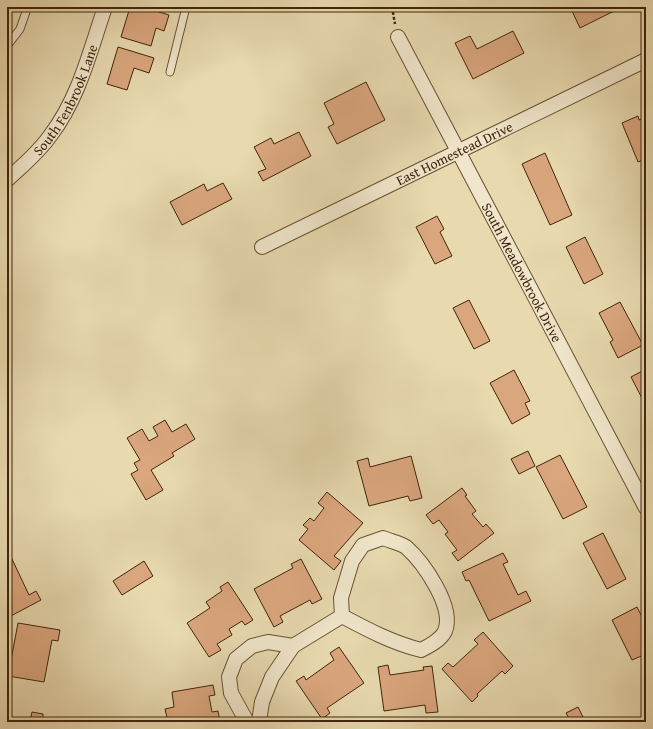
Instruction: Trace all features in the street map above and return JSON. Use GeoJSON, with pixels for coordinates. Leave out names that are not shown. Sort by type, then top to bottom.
{"type":"FeatureCollection","features":[{"type":"Feature","properties":{"kind":"street","name":"South Fenbrook Lane"},"geometry":{"type":"LineString","coordinates":[[7,180],[46,142],[67,110],[75,95],[105,7]]}},
{"type":"Feature","properties":{"kind":"street","name":"South Meadowbrook Drive"},"geometry":{"type":"LineString","coordinates":[[398,36],[646,508]]}},
{"type":"Feature","properties":{"kind":"street","name":"East Homestead Drive"},"geometry":{"type":"LineString","coordinates":[[262,247],[646,60]]}},
{"type":"Feature","properties":{"kind":"street"},"geometry":{"type":"LineString","coordinates":[[382,538],[404,546],[422,563],[443,601],[447,615],[445,631],[435,642],[421,650],[405,646],[382,637],[342,616],[341,598],[352,561],[364,545],[382,538]]}},
{"type":"Feature","properties":{"kind":"street"},"geometry":{"type":"LineString","coordinates":[[259,722],[262,702],[272,676],[292,646],[342,616]]}},
{"type":"Feature","properties":{"kind":"street"},"geometry":{"type":"LineString","coordinates":[[247,722],[231,693],[229,677],[236,659],[252,646],[268,642],[292,646]]}},
{"type":"Feature","properties":{"kind":"lane"},"geometry":{"type":"LineString","coordinates":[[7,46],[20,29],[27,9],[26,7]]}},
{"type":"Feature","properties":{"kind":"lane"},"geometry":{"type":"LineString","coordinates":[[170,72],[186,7]]}},
{"type":"Feature","properties":{"kind":"path"},"geometry":{"type":"LineString","coordinates":[[392,7],[398,36]]}},
{"type":"Feature","properties":{"kind":"building"},"geometry":{"type":"Polygon","coordinates":[[[130,7],[143,7],[169,15],[164,31],[156,28],[151,46],[121,37],[130,7]]]}},
{"type":"Feature","properties":{"kind":"building"},"geometry":{"type":"Polygon","coordinates":[[[579,7],[620,8],[580,28],[572,11],[579,7]]]}},
{"type":"Feature","properties":{"kind":"building"},"geometry":{"type":"Polygon","coordinates":[[[513,31],[524,53],[473,79],[455,43],[470,36],[477,49],[513,31]]]}},
{"type":"Feature","properties":{"kind":"building"},"geometry":{"type":"Polygon","coordinates":[[[118,47],[154,58],[149,73],[134,68],[127,90],[107,84],[118,47]]]}},
{"type":"Feature","properties":{"kind":"building"},"geometry":{"type":"Polygon","coordinates":[[[366,82],[385,120],[337,144],[328,127],[334,124],[324,103],[366,82]]]}},
{"type":"Feature","properties":{"kind":"building"},"geometry":{"type":"Polygon","coordinates":[[[638,116],[639,120],[646,117],[646,159],[638,162],[622,123],[638,116]]]}},
{"type":"Feature","properties":{"kind":"building"},"geometry":{"type":"Polygon","coordinates":[[[299,132],[311,156],[263,181],[258,172],[266,169],[254,147],[271,138],[274,144],[299,132]]]}},
{"type":"Feature","properties":{"kind":"building"},"geometry":{"type":"Polygon","coordinates":[[[545,153],[572,215],[550,225],[522,164],[545,153]]]}},
{"type":"Feature","properties":{"kind":"building"},"geometry":{"type":"Polygon","coordinates":[[[223,183],[232,199],[182,225],[170,202],[204,184],[207,191],[223,183]]]}},
{"type":"Feature","properties":{"kind":"building"},"geometry":{"type":"Polygon","coordinates":[[[437,216],[444,229],[440,232],[452,256],[435,264],[416,227],[437,216]]]}},
{"type":"Feature","properties":{"kind":"building"},"geometry":{"type":"Polygon","coordinates":[[[585,237],[603,274],[584,284],[566,247],[585,237]]]}},
{"type":"Feature","properties":{"kind":"building"},"geometry":{"type":"Polygon","coordinates":[[[469,300],[490,341],[474,349],[453,308],[469,300]]]}},
{"type":"Feature","properties":{"kind":"building"},"geometry":{"type":"Polygon","coordinates":[[[620,302],[643,345],[618,358],[610,342],[613,340],[599,313],[620,302]]]}},
{"type":"Feature","properties":{"kind":"building"},"geometry":{"type":"Polygon","coordinates":[[[646,369],[646,406],[631,377],[646,369]]]}},
{"type":"Feature","properties":{"kind":"building"},"geometry":{"type":"Polygon","coordinates":[[[514,370],[530,401],[525,403],[530,414],[512,424],[490,383],[514,370]]]}},
{"type":"Feature","properties":{"kind":"building"},"geometry":{"type":"Polygon","coordinates":[[[165,420],[172,432],[186,424],[195,439],[172,453],[174,456],[151,470],[163,490],[146,500],[131,474],[138,470],[134,463],[140,460],[127,438],[142,429],[149,441],[158,436],[153,427],[165,420]]]}},
{"type":"Feature","properties":{"kind":"building"},"geometry":{"type":"Polygon","coordinates":[[[528,451],[535,466],[519,474],[511,459],[528,451]]]}},
{"type":"Feature","properties":{"kind":"building"},"geometry":{"type":"Polygon","coordinates":[[[560,455],[587,507],[563,519],[536,467],[560,455]]]}},
{"type":"Feature","properties":{"kind":"building"},"geometry":{"type":"Polygon","coordinates":[[[411,456],[422,498],[410,501],[408,496],[369,506],[357,461],[368,458],[370,467],[411,456]]]}},
{"type":"Feature","properties":{"kind":"building"},"geometry":{"type":"Polygon","coordinates":[[[462,488],[467,495],[465,496],[476,511],[472,514],[483,527],[486,524],[494,533],[458,561],[452,553],[457,550],[445,534],[448,532],[439,520],[433,524],[426,515],[462,488]]]}},
{"type":"Feature","properties":{"kind":"building"},"geometry":{"type":"Polygon","coordinates":[[[327,492],[363,523],[334,556],[341,561],[334,570],[299,540],[308,529],[303,525],[310,518],[314,521],[324,508],[318,503],[327,492]]]}},
{"type":"Feature","properties":{"kind":"building"},"geometry":{"type":"Polygon","coordinates":[[[603,533],[626,579],[607,589],[583,543],[603,533]]]}},
{"type":"Feature","properties":{"kind":"building"},"geometry":{"type":"Polygon","coordinates":[[[503,553],[508,562],[503,564],[518,595],[526,591],[531,601],[489,621],[469,580],[466,581],[462,572],[503,553]]]}},
{"type":"Feature","properties":{"kind":"building"},"geometry":{"type":"Polygon","coordinates":[[[11,557],[29,595],[36,591],[41,600],[7,618],[7,559],[11,557]]]}},
{"type":"Feature","properties":{"kind":"building"},"geometry":{"type":"Polygon","coordinates":[[[301,559],[322,599],[312,604],[310,600],[280,616],[283,622],[274,627],[254,589],[293,568],[291,564],[301,559]]]}},
{"type":"Feature","properties":{"kind":"building"},"geometry":{"type":"Polygon","coordinates":[[[144,561],[153,576],[122,595],[113,581],[144,561]]]}},
{"type":"Feature","properties":{"kind":"building"},"geometry":{"type":"Polygon","coordinates":[[[228,582],[253,620],[245,625],[242,621],[229,629],[232,635],[217,644],[221,650],[209,657],[187,623],[210,608],[206,602],[222,591],[220,587],[228,582]]]}},
{"type":"Feature","properties":{"kind":"building"},"geometry":{"type":"Polygon","coordinates":[[[637,607],[646,625],[646,654],[632,660],[612,620],[637,607]]]}},
{"type":"Feature","properties":{"kind":"building"},"geometry":{"type":"Polygon","coordinates":[[[18,623],[60,630],[58,641],[52,640],[44,682],[8,676],[18,623]]]}},
{"type":"Feature","properties":{"kind":"building"},"geometry":{"type":"Polygon","coordinates":[[[483,632],[513,666],[505,674],[502,671],[477,694],[478,696],[472,702],[442,669],[448,663],[453,667],[478,644],[474,640],[483,632]]]}},
{"type":"Feature","properties":{"kind":"building"},"geometry":{"type":"Polygon","coordinates":[[[339,647],[364,683],[327,708],[330,713],[322,719],[296,681],[304,676],[306,680],[334,660],[330,653],[339,647]]]}},
{"type":"Feature","properties":{"kind":"building"},"geometry":{"type":"Polygon","coordinates":[[[388,665],[390,675],[424,670],[423,667],[432,666],[438,712],[426,713],[425,705],[384,711],[378,667],[388,665]]]}},
{"type":"Feature","properties":{"kind":"building"},"geometry":{"type":"Polygon","coordinates":[[[213,685],[215,695],[209,696],[212,712],[218,711],[220,722],[184,722],[184,720],[168,722],[165,709],[174,707],[172,692],[213,685]]]}},
{"type":"Feature","properties":{"kind":"building"},"geometry":{"type":"Polygon","coordinates":[[[578,707],[585,721],[571,722],[566,713],[578,707]]]}},
{"type":"Feature","properties":{"kind":"building"},"geometry":{"type":"Polygon","coordinates":[[[32,712],[43,714],[43,719],[64,722],[30,722],[32,712]]]}}]}
